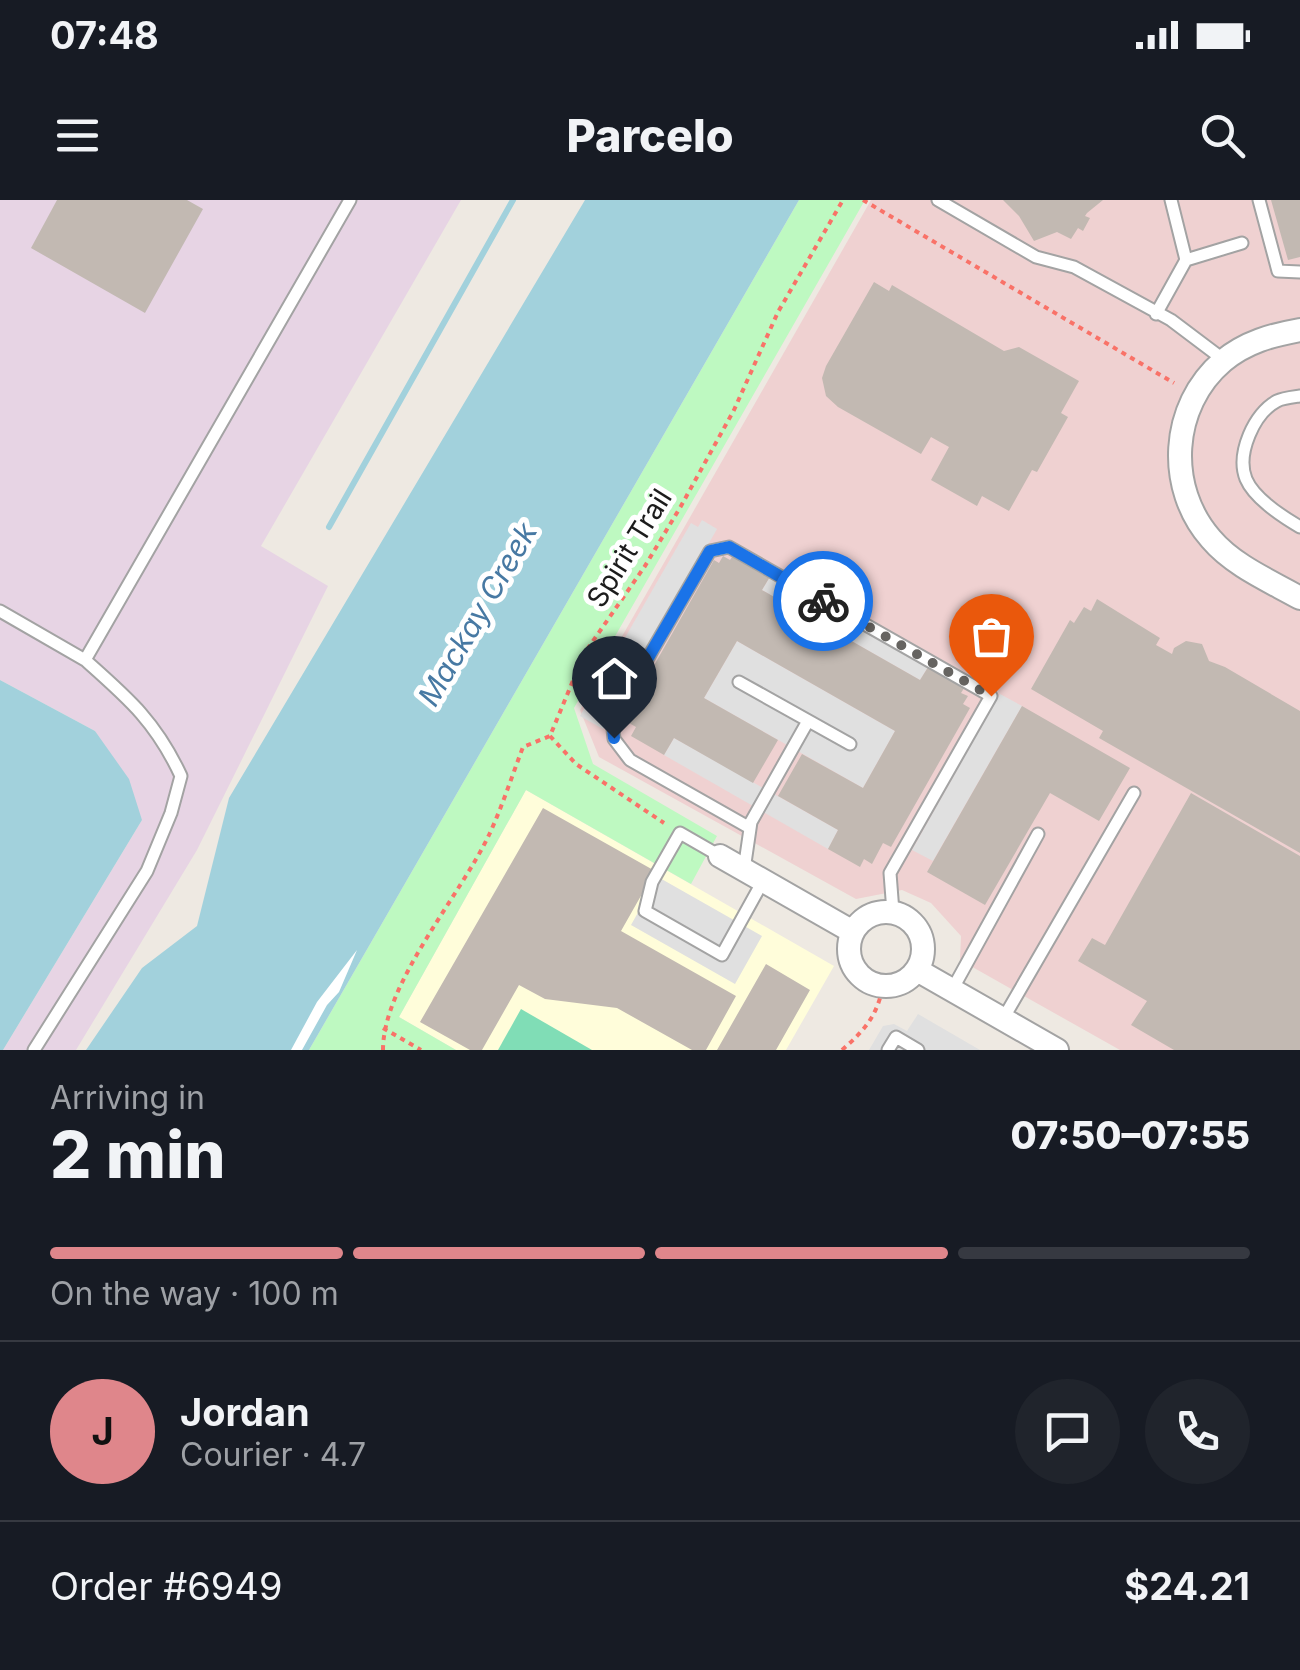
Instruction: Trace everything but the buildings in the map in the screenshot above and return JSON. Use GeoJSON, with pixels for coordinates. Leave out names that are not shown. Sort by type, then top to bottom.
{"type":"FeatureCollection","features":[{"type":"Feature","properties":{"kind":"street"},"geometry":{"type":"LineString","coordinates":[[1300,330],[1270,335],[1224,360],[1196,394],[1186,417],[1180,465],[1186,499],[1212,540],[1231,558],[1300,598]]}},
{"type":"Feature","properties":{"kind":"street"},"geometry":{"type":"LineString","coordinates":[[720,856],[853,932]]}},
{"type":"Feature","properties":{"kind":"street"},"geometry":{"type":"LineString","coordinates":[[893,912],[908,918],[922,938],[923,955],[917,970],[906,980],[883,986],[862,976],[852,964],[849,948],[853,932],[870,916],[893,912]]}},
{"type":"Feature","properties":{"kind":"street"},"geometry":{"type":"LineString","coordinates":[[917,970],[1055,1050]]}},
{"type":"Feature","properties":{"kind":"lane"},"geometry":{"type":"LineString","coordinates":[[85,660],[350,200]]}},
{"type":"Feature","properties":{"kind":"lane"},"geometry":{"type":"LineString","coordinates":[[938,200],[1036,257],[1074,267],[1171,320],[1224,360]]}},
{"type":"Feature","properties":{"kind":"lane"},"geometry":{"type":"LineString","coordinates":[[1156,314],[1186,260],[1171,200]]}},
{"type":"Feature","properties":{"kind":"lane"},"geometry":{"type":"LineString","coordinates":[[1259,200],[1278,271],[1300,272]]}},
{"type":"Feature","properties":{"kind":"lane"},"geometry":{"type":"LineString","coordinates":[[1186,260],[1242,243]]}},
{"type":"Feature","properties":{"kind":"lane"},"geometry":{"type":"LineString","coordinates":[[1300,396],[1275,402],[1259,416],[1248,436],[1245,457],[1246,479],[1262,498],[1300,527]]}},
{"type":"Feature","properties":{"kind":"lane"},"geometry":{"type":"LineString","coordinates":[[750,828],[630,760],[614,738],[612,720],[710,551],[729,547],[991,696],[890,872],[893,912]]}},
{"type":"Feature","properties":{"kind":"lane"},"geometry":{"type":"LineString","coordinates":[[0,611],[85,660],[143,712],[166,744],[181,776],[147,871],[34,1050]]}},
{"type":"Feature","properties":{"kind":"lane"},"geometry":{"type":"LineString","coordinates":[[739,682],[850,744]]}},
{"type":"Feature","properties":{"kind":"lane"},"geometry":{"type":"LineString","coordinates":[[720,856],[680,833],[652,882],[645,911],[722,954],[754,875],[750,828],[808,721]]}},
{"type":"Feature","properties":{"kind":"lane"},"geometry":{"type":"LineString","coordinates":[[1003,1020],[1134,792]]}},
{"type":"Feature","properties":{"kind":"lane"},"geometry":{"type":"LineString","coordinates":[[952,990],[1038,834]]}},
{"type":"Feature","properties":{"kind":"lane"},"geometry":{"type":"LineString","coordinates":[[888,1050],[896,1037],[918,1050]]}},
{"type":"Feature","properties":{"kind":"path","name":"Spirit Trail"},"geometry":{"type":"LineString","coordinates":[[383,1028],[424,944],[488,836],[523,747],[550,736],[584,654],[681,506],[734,410],[778,312],[843,200]]}},
{"type":"Feature","properties":{"kind":"path"},"geometry":{"type":"LineString","coordinates":[[863,200],[1174,383]]}},
{"type":"Feature","properties":{"kind":"path"},"geometry":{"type":"LineString","coordinates":[[550,736],[576,764],[676,830]]}},
{"type":"Feature","properties":{"kind":"path"},"geometry":{"type":"LineString","coordinates":[[842,1050],[866,1028],[878,1010],[883,986]]}},
{"type":"Feature","properties":{"kind":"path"},"geometry":{"type":"LineString","coordinates":[[383,1028],[383,1050]]}},
{"type":"Feature","properties":{"kind":"path"},"geometry":{"type":"LineString","coordinates":[[383,1028],[421,1050]]}},
{"type":"Feature","properties":{"kind":"shaded area"},"geometry":{"type":"Polygon","coordinates":[[[0,200],[461,200],[261,546],[328,586],[197,850],[76,1050],[3,1050],[142,820],[95,731],[0,680],[0,200]]]}},
{"type":"Feature","properties":{"kind":"shaded area"},"geometry":{"type":"Polygon","coordinates":[[[871,200],[1300,200],[1300,1050],[1120,1050],[960,960],[961,936],[931,903],[902,890],[856,899],[599,757],[580,710],[871,200]]]}},
{"type":"Feature","properties":{"kind":"shaded area"},"geometry":{"type":"Polygon","coordinates":[[[702,520],[717,529],[603,729],[580,716],[691,523],[698,527],[702,520]]]}},
{"type":"Feature","properties":{"kind":"shaded area"},"geometry":{"type":"Polygon","coordinates":[[[771,575],[930,664],[920,680],[762,590],[771,575]]]}},
{"type":"Feature","properties":{"kind":"shaded area"},"geometry":{"type":"Polygon","coordinates":[[[737,641],[895,731],[863,788],[704,698],[737,641]]]}},
{"type":"Feature","properties":{"kind":"shaded area"},"geometry":{"type":"Polygon","coordinates":[[[1000,694],[1022,706],[933,861],[912,850],[1000,694]]]}},
{"type":"Feature","properties":{"kind":"shaded area"},"geometry":{"type":"Polygon","coordinates":[[[674,738],[838,830],[828,849],[664,755],[674,738]]]}},
{"type":"Feature","properties":{"kind":"shaded area"},"geometry":{"type":"Polygon","coordinates":[[[526,790],[834,966],[786,1050],[456,1050],[399,1017],[526,790]]]}},
{"type":"Feature","properties":{"kind":"shaded area"},"geometry":{"type":"Polygon","coordinates":[[[658,877],[762,936],[735,984],[631,925],[658,877]]]}},
{"type":"Feature","properties":{"kind":"shaded area"},"geometry":{"type":"Polygon","coordinates":[[[918,1014],[980,1050],[869,1050],[883,1026],[894,1024],[907,1031],[918,1014]]]}},
{"type":"Feature","properties":{"kind":"green space"},"geometry":{"type":"Polygon","coordinates":[[[799,200],[865,200],[574,708],[593,764],[717,836],[691,884],[526,790],[399,1017],[456,1050],[309,1050],[799,200]]]}},
{"type":"Feature","properties":{"kind":"green space"},"geometry":{"type":"Polygon","coordinates":[[[521,1009],[592,1050],[498,1050],[521,1009]]]}},
{"type":"Feature","properties":{"kind":"water","name":"Mackay Creek"},"geometry":{"type":"Polygon","coordinates":[[[585,200],[799,200],[309,1050],[86,1050],[142,968],[197,926],[229,798],[585,200]]]}},
{"type":"Feature","properties":{"kind":"water"},"geometry":{"type":"Polygon","coordinates":[[[0,680],[95,731],[129,779],[142,820],[3,1050],[0,1050],[0,680]]]}},
{"type":"Feature","properties":{"kind":"pier"},"geometry":{"type":"Polygon","coordinates":[[[357,950],[339,992],[327,1005],[302,1050],[291,1050],[317,1002],[357,950]]]}},
{"type":"Feature","properties":{"kind":"waterway"},"geometry":{"type":"LineString","coordinates":[[329,527],[513,200]]}},
{"type":"Feature","properties":{"kind":"way so far"},"geometry":{"type":"LineString","coordinates":[[823,601],[991,696]]}},
{"type":"Feature","properties":{"kind":"route"},"geometry":{"type":"LineString","coordinates":[[614,738],[612,720],[710,551],[729,547],[823,601]]}}]}
